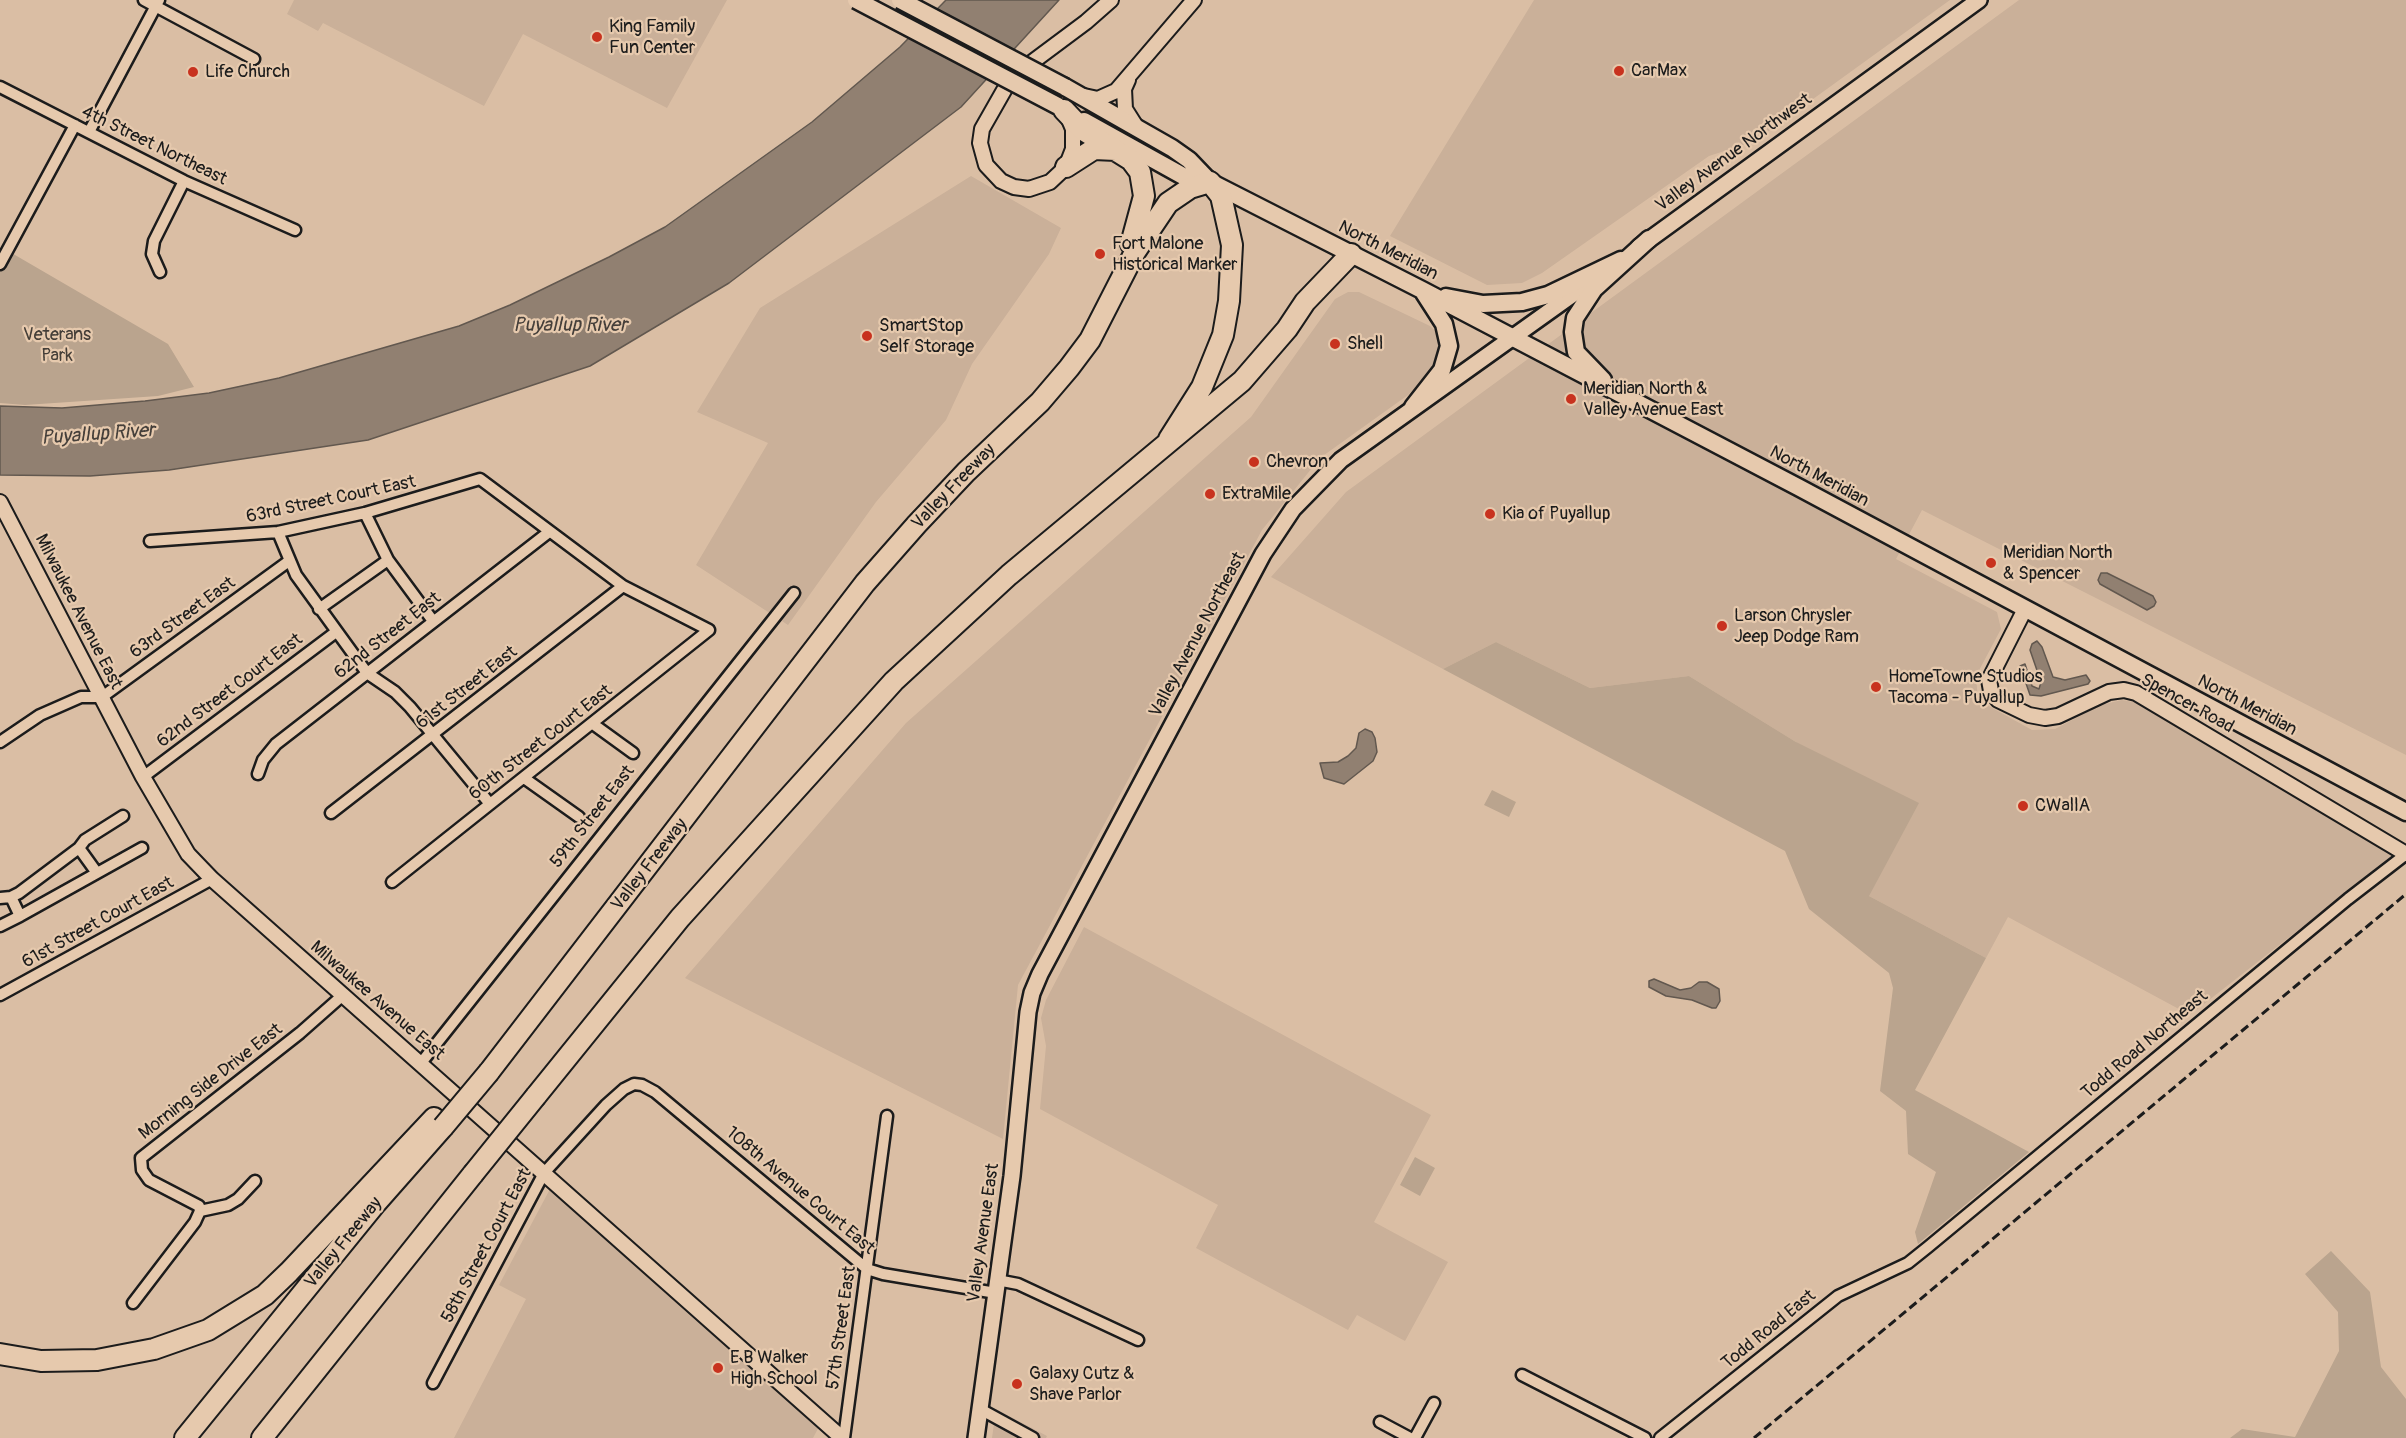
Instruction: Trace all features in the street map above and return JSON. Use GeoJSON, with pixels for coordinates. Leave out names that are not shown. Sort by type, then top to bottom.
{"type":"FeatureCollection","features":[{"type":"Feature","properties":{"kind":"highway"},"geometry":{"type":"LineString","coordinates":[[1061,108],[1083,130],[1131,160],[1140,172],[1144,196],[1140,218],[1113,294]]}},
{"type":"Feature","properties":{"kind":"highway"},"geometry":{"type":"LineString","coordinates":[[1066,167],[1094,149],[1116,150]]}},
{"type":"Feature","properties":{"kind":"highway"},"geometry":{"type":"LineString","coordinates":[[1113,294],[1135,252],[1168,203],[1190,188],[1210,182],[1221,196],[1232,245],[1229,301],[1223,335],[1202,387],[1168,439]]}},
{"type":"Feature","properties":{"kind":"highway"},"geometry":{"type":"LineString","coordinates":[[262,1438],[680,918],[894,681],[985,596],[1168,439],[1205,414],[1242,381],[1287,328],[1305,302],[1351,254]]}},
{"type":"Feature","properties":{"kind":"highway","name":"Valley Freeway"},"geometry":{"type":"LineString","coordinates":[[185,1438],[438,1123],[549,994],[865,583],[966,472],[1040,402],[1090,340],[1113,294]]}},
{"type":"Feature","properties":{"kind":"highway"},"geometry":{"type":"LineString","coordinates":[[0,1354],[41,1361],[97,1360],[154,1349],[208,1330],[265,1294],[290,1272],[438,1123]]}},
{"type":"Feature","properties":{"kind":"main road","name":"North Meridian"},"geometry":{"type":"LineString","coordinates":[[856,0],[1061,108],[1183,176],[1210,182],[1422,290],[2406,812]]}},
{"type":"Feature","properties":{"kind":"main road","name":"North Meridian"},"geometry":{"type":"LineString","coordinates":[[900,0],[1071,90],[1137,128],[1189,160],[1210,182]]}},
{"type":"Feature","properties":{"kind":"main road","name":"Valley Avenue Northwest"},"geometry":{"type":"LineString","coordinates":[[1512,339],[1979,0]]}},
{"type":"Feature","properties":{"kind":"main road"},"geometry":{"type":"LineString","coordinates":[[1619,395],[1576,352],[1573,332],[1575,318],[1594,289],[1649,239]]}},
{"type":"Feature","properties":{"kind":"main road"},"geometry":{"type":"LineString","coordinates":[[1422,290],[1483,304],[1522,302],[1548,295],[1621,260]]}},
{"type":"Feature","properties":{"kind":"main road"},"geometry":{"type":"LineString","coordinates":[[1413,407],[1443,370],[1449,346],[1444,324],[1422,290]]}},
{"type":"Feature","properties":{"kind":"main road","name":"Valley Avenue Northeast"},"geometry":{"type":"LineString","coordinates":[[1026,1032],[1032,993],[1040,974],[1275,532],[1317,482],[1341,460],[1512,339]]}},
{"type":"Feature","properties":{"kind":"main road","name":"Valley Avenue East"},"geometry":{"type":"LineString","coordinates":[[975,1438],[1012,1176],[1026,1032]]}},
{"type":"Feature","properties":{"kind":"street"},"geometry":{"type":"LineString","coordinates":[[144,0],[158,3],[254,59]]}},
{"type":"Feature","properties":{"kind":"street"},"geometry":{"type":"LineString","coordinates":[[1061,108],[1073,129],[1074,140],[1071,157],[1066,167],[1050,182],[1036,188],[1021,188],[1007,184],[995,176],[986,165],[980,143],[982,129],[996,100],[1023,69],[1077,30],[1111,0]]}},
{"type":"Feature","properties":{"kind":"street"},"geometry":{"type":"LineString","coordinates":[[1071,90],[1091,98],[1107,97],[1116,91],[1194,0]]}},
{"type":"Feature","properties":{"kind":"street"},"geometry":{"type":"LineString","coordinates":[[89,132],[158,3]]}},
{"type":"Feature","properties":{"kind":"street"},"geometry":{"type":"LineString","coordinates":[[1134,70],[1124,89],[1124,100],[1128,117],[1137,128]]}},
{"type":"Feature","properties":{"kind":"street","name":"4th Street Northeast"},"geometry":{"type":"LineString","coordinates":[[0,87],[184,181],[295,230]]}},
{"type":"Feature","properties":{"kind":"street"},"geometry":{"type":"LineString","coordinates":[[0,264],[75,125]]}},
{"type":"Feature","properties":{"kind":"street"},"geometry":{"type":"LineString","coordinates":[[160,272],[152,255],[154,241],[184,181]]}},
{"type":"Feature","properties":{"kind":"street","name":"63rd Street Court East"},"geometry":{"type":"LineString","coordinates":[[150,541],[278,532],[365,513],[480,479],[549,532]]}},
{"type":"Feature","properties":{"kind":"street","name":"Milwaukee Avenue East"},"geometry":{"type":"LineString","coordinates":[[1,504],[143,777],[188,854],[212,879],[843,1438]]}},
{"type":"Feature","properties":{"kind":"street"},"geometry":{"type":"LineString","coordinates":[[365,513],[388,560],[433,621]]}},
{"type":"Feature","properties":{"kind":"street"},"geometry":{"type":"LineString","coordinates":[[278,532],[289,561],[319,609],[367,673],[395,692],[434,735],[490,804]]}},
{"type":"Feature","properties":{"kind":"street"},"geometry":{"type":"LineString","coordinates":[[549,532],[622,586]]}},
{"type":"Feature","properties":{"kind":"street","name":"62nd Street East"},"geometry":{"type":"LineString","coordinates":[[258,774],[263,760],[276,744],[549,532]]}},
{"type":"Feature","properties":{"kind":"street"},"geometry":{"type":"LineString","coordinates":[[319,609],[388,560]]}},
{"type":"Feature","properties":{"kind":"street","name":"63rd Street East"},"geometry":{"type":"LineString","coordinates":[[0,742],[40,715],[81,697],[102,697],[289,561]]}},
{"type":"Feature","properties":{"kind":"street","name":"60th Street Court East"},"geometry":{"type":"LineString","coordinates":[[392,882],[709,630],[622,586]]}},
{"type":"Feature","properties":{"kind":"street","name":"61st Street East"},"geometry":{"type":"LineString","coordinates":[[331,813],[434,735],[622,586]]}},
{"type":"Feature","properties":{"kind":"street","name":"59th Street East"},"geometry":{"type":"LineString","coordinates":[[421,1064],[794,592]]}},
{"type":"Feature","properties":{"kind":"street","name":"Spencer Road"},"geometry":{"type":"LineString","coordinates":[[2025,609],[1989,680],[1990,691],[1998,700],[2029,715],[2045,718],[2058,716],[2109,692],[2124,690],[2136,693],[2406,855]]}},
{"type":"Feature","properties":{"kind":"street","name":"62nd Street Court East"},"geometry":{"type":"LineString","coordinates":[[143,777],[336,632]]}},
{"type":"Feature","properties":{"kind":"street"},"geometry":{"type":"LineString","coordinates":[[593,724],[633,753]]}},
{"type":"Feature","properties":{"kind":"street"},"geometry":{"type":"LineString","coordinates":[[524,778],[579,817]]}},
{"type":"Feature","properties":{"kind":"street"},"geometry":{"type":"LineString","coordinates":[[20,916],[5,898],[79,848],[85,840],[123,816]]}},
{"type":"Feature","properties":{"kind":"street"},"geometry":{"type":"LineString","coordinates":[[79,848],[97,873]]}},
{"type":"Feature","properties":{"kind":"street"},"geometry":{"type":"LineString","coordinates":[[0,926],[142,848]]}},
{"type":"Feature","properties":{"kind":"street","name":"Todd Road Northeast"},"geometry":{"type":"LineString","coordinates":[[1908,1263],[2348,899],[2406,855]]}},
{"type":"Feature","properties":{"kind":"street","name":"61st Street Court East"},"geometry":{"type":"LineString","coordinates":[[0,995],[212,879]]}},
{"type":"Feature","properties":{"kind":"street","name":"Morning Side Drive East"},"geometry":{"type":"LineString","coordinates":[[200,1211],[199,1206],[150,1180],[142,1170],[141,1158],[300,1033],[343,995]]}},
{"type":"Feature","properties":{"kind":"street","name":"108th Avenue Court East"},"geometry":{"type":"LineString","coordinates":[[634,1084],[642,1084],[655,1092],[867,1269],[883,1274],[997,1286],[1017,1284],[1138,1340]]}},
{"type":"Feature","properties":{"kind":"street","name":"58th Street Court East"},"geometry":{"type":"LineString","coordinates":[[433,1383],[544,1173],[606,1105],[624,1089],[634,1084]]}},
{"type":"Feature","properties":{"kind":"street","name":"57th Street East"},"geometry":{"type":"LineString","coordinates":[[843,1438],[887,1116]]}},
{"type":"Feature","properties":{"kind":"street"},"geometry":{"type":"LineString","coordinates":[[133,1303],[195,1222],[200,1211],[228,1205],[238,1199],[255,1181]]}},
{"type":"Feature","properties":{"kind":"street","name":"Todd Road East"},"geometry":{"type":"LineString","coordinates":[[1660,1438],[1838,1296],[1908,1263]]}},
{"type":"Feature","properties":{"kind":"street"},"geometry":{"type":"LineString","coordinates":[[1522,1375],[1645,1438]]}},
{"type":"Feature","properties":{"kind":"street"},"geometry":{"type":"LineString","coordinates":[[1415,1438],[1434,1403]]}},
{"type":"Feature","properties":{"kind":"street"},"geometry":{"type":"LineString","coordinates":[[980,1409],[1033,1438]]}},
{"type":"Feature","properties":{"kind":"street"},"geometry":{"type":"LineString","coordinates":[[1380,1422],[1410,1438]]}},
{"type":"Feature","properties":{"kind":"shaded area"},"geometry":{"type":"Polygon","coordinates":[[[294,0],[727,0],[667,108],[523,34],[484,106],[323,23],[318,31],[287,14],[294,0]]]}},
{"type":"Feature","properties":{"kind":"shaded area"},"geometry":{"type":"Polygon","coordinates":[[[1534,0],[1950,0],[1755,141],[1709,156],[1542,273],[1522,283],[1487,285],[1390,236],[1534,0]]]}},
{"type":"Feature","properties":{"kind":"shaded area"},"geometry":{"type":"Polygon","coordinates":[[[2019,0],[2406,0],[2406,755],[1922,510],[1896,559],[1997,612],[2001,629],[1976,676],[1978,700],[2032,730],[2055,729],[2101,705],[2122,700],[2138,703],[2394,855],[2190,1015],[2008,917],[1986,958],[1869,896],[1796,742],[1689,676],[1590,688],[1496,642],[1443,669],[1271,577],[1346,492],[2019,0]]]}},
{"type":"Feature","properties":{"kind":"shaded area","name":"SmartStop Self Storage"},"geometry":{"type":"Polygon","coordinates":[[[971,176],[1061,228],[1049,254],[972,364],[946,420],[876,502],[788,625],[696,565],[768,443],[697,412],[760,308],[971,176]]]}},
{"type":"Feature","properties":{"kind":"shaded area"},"geometry":{"type":"Polygon","coordinates":[[[1348,292],[1359,292],[1430,326],[1442,337],[1443,350],[1430,374],[1408,395],[1320,458],[1262,530],[1018,985],[1003,1139],[685,978],[906,723],[1251,417],[1335,299],[1348,292]]]}},
{"type":"Feature","properties":{"kind":"shaded area"},"geometry":{"type":"Polygon","coordinates":[[[1084,927],[1431,1115],[1374,1222],[1448,1262],[1405,1341],[1357,1315],[1348,1330],[1196,1248],[1218,1205],[1040,1109],[1046,1046],[1041,1018],[1046,1000],[1084,927]]]}},
{"type":"Feature","properties":{"kind":"shaded area"},"geometry":{"type":"Polygon","coordinates":[[[550,1189],[696,1321],[701,1313],[822,1421],[813,1438],[454,1438],[526,1299],[499,1285],[550,1189]]]}},
{"type":"Feature","properties":{"kind":"shaded area"},"geometry":{"type":"Polygon","coordinates":[[[996,1409],[1047,1436],[1046,1438],[992,1438],[996,1409]]]}},
{"type":"Feature","properties":{"kind":"green space","name":"Veterans Park"},"geometry":{"type":"Polygon","coordinates":[[[3,248],[168,344],[194,387],[158,396],[25,405],[0,403],[0,253],[3,248]]]}},
{"type":"Feature","properties":{"kind":"green space"},"geometry":{"type":"Polygon","coordinates":[[[1496,642],[1590,688],[1689,676],[1796,742],[1919,803],[1869,896],[1986,958],[1915,1090],[2029,1152],[1918,1244],[1915,1232],[1936,1172],[1908,1154],[1906,1111],[1880,1091],[1893,988],[1889,973],[1809,909],[1785,851],[1443,669],[1496,642]]]}},
{"type":"Feature","properties":{"kind":"green space"},"geometry":{"type":"Polygon","coordinates":[[[1492,790],[1516,802],[1509,817],[1484,805],[1492,790]]]}},
{"type":"Feature","properties":{"kind":"green space"},"geometry":{"type":"Polygon","coordinates":[[[1415,1157],[1435,1168],[1420,1196],[1400,1185],[1415,1157]]]}},
{"type":"Feature","properties":{"kind":"green space"},"geometry":{"type":"Polygon","coordinates":[[[2331,1251],[2370,1292],[2381,1367],[2406,1399],[2406,1438],[2230,1438],[2242,1429],[2295,1437],[2339,1351],[2338,1312],[2305,1274],[2331,1251]]]}},
{"type":"Feature","properties":{"kind":"water","name":"Puyallup River"},"geometry":{"type":"Polygon","coordinates":[[[946,0],[1059,0],[961,107],[729,283],[590,366],[368,440],[169,470],[90,476],[0,475],[0,406],[62,408],[145,401],[209,393],[279,378],[459,326],[510,305],[609,257],[665,227],[812,122],[900,47],[946,0]]]}},
{"type":"Feature","properties":{"kind":"water"},"geometry":{"type":"Polygon","coordinates":[[[2101,573],[2107,573],[2153,596],[2156,602],[2154,606],[2147,610],[2100,584],[2098,580],[2101,573]]]}},
{"type":"Feature","properties":{"kind":"water"},"geometry":{"type":"Polygon","coordinates":[[[2037,641],[2042,647],[2053,677],[2065,680],[2086,675],[2090,681],[2088,684],[2041,696],[2030,695],[2020,666],[2025,664],[2032,686],[2039,689],[2041,682],[2030,650],[2032,644],[2037,641]]]}},
{"type":"Feature","properties":{"kind":"water"},"geometry":{"type":"Polygon","coordinates":[[[1365,729],[1372,732],[1375,738],[1377,752],[1373,761],[1344,784],[1324,778],[1320,763],[1338,762],[1348,756],[1356,748],[1359,733],[1365,729]]]}},
{"type":"Feature","properties":{"kind":"water"},"geometry":{"type":"Polygon","coordinates":[[[1654,979],[1680,990],[1691,988],[1699,982],[1707,982],[1719,989],[1720,1001],[1716,1008],[1712,1008],[1692,1000],[1666,996],[1649,987],[1649,981],[1654,979]]]}},
{"type":"Feature","properties":{"kind":"railway"},"geometry":{"type":"LineString","coordinates":[[1754,1438],[2406,894]]}},
{"type":"Feature","properties":{"kind":"place","name":"King Family Fun Center"},"geometry":{"type":"Point","coordinates":[597,37]}},
{"type":"Feature","properties":{"kind":"place","name":"CarMax"},"geometry":{"type":"Point","coordinates":[1619,71]}},
{"type":"Feature","properties":{"kind":"place","name":"Life Church"},"geometry":{"type":"Point","coordinates":[193,72]}},
{"type":"Feature","properties":{"kind":"place","name":"Fort Malone Historical Marker"},"geometry":{"type":"Point","coordinates":[1100,254]}},
{"type":"Feature","properties":{"kind":"place","name":"SmartStop Self Storage"},"geometry":{"type":"Point","coordinates":[867,336]}},
{"type":"Feature","properties":{"kind":"place","name":"Shell"},"geometry":{"type":"Point","coordinates":[1335,344]}},
{"type":"Feature","properties":{"kind":"place","name":"Meridian North & Valley Avenue East"},"geometry":{"type":"Point","coordinates":[1571,399]}},
{"type":"Feature","properties":{"kind":"place","name":"Chevron"},"geometry":{"type":"Point","coordinates":[1254,462]}},
{"type":"Feature","properties":{"kind":"place","name":"ExtraMile"},"geometry":{"type":"Point","coordinates":[1210,494]}},
{"type":"Feature","properties":{"kind":"place","name":"Kia of Puyallup"},"geometry":{"type":"Point","coordinates":[1490,514]}},
{"type":"Feature","properties":{"kind":"place","name":"Meridian North & Spencer"},"geometry":{"type":"Point","coordinates":[1991,563]}},
{"type":"Feature","properties":{"kind":"place","name":"Larson Chrysler Jeep Dodge Ram"},"geometry":{"type":"Point","coordinates":[1722,626]}},
{"type":"Feature","properties":{"kind":"place","name":"HomeTowne Studios Tacoma - Puyallup"},"geometry":{"type":"Point","coordinates":[1876,687]}},
{"type":"Feature","properties":{"kind":"place","name":"CWallA"},"geometry":{"type":"Point","coordinates":[2023,806]}},
{"type":"Feature","properties":{"kind":"place","name":"E B Walker High School"},"geometry":{"type":"Point","coordinates":[718,1368]}},
{"type":"Feature","properties":{"kind":"place","name":"Galaxy Cutz & Shave Parlor"},"geometry":{"type":"Point","coordinates":[1017,1384]}}]}
